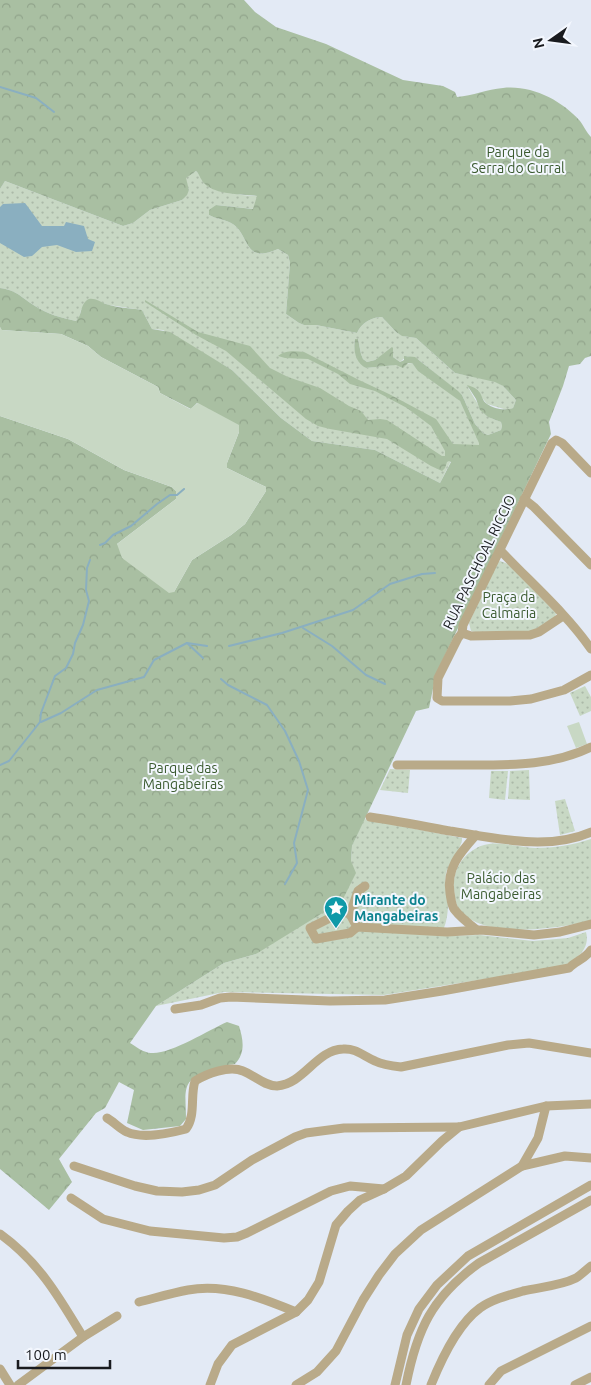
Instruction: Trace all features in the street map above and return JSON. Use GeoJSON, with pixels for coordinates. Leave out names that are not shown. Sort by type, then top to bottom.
{"type":"FeatureCollection","features":[{"type":"Feature","properties":{"kind":"street","name":"RUA PASCHOAL RICCIO"},"geometry":{"type":"LineString","coordinates":[[591,473],[562,443],[556,440],[552,443],[463,625],[462,633],[438,678],[437,698],[442,701],[524,701],[564,690],[591,675]]}},
{"type":"Feature","properties":{"kind":"street"},"geometry":{"type":"LineString","coordinates":[[524,500],[534,507],[591,565]]}},
{"type":"Feature","properties":{"kind":"street"},"geometry":{"type":"LineString","coordinates":[[500,550],[563,616],[591,649]]}},
{"type":"Feature","properties":{"kind":"street"},"geometry":{"type":"LineString","coordinates":[[462,633],[471,636],[530,635],[539,632],[563,616]]}},
{"type":"Feature","properties":{"kind":"street"},"geometry":{"type":"LineString","coordinates":[[396,765],[517,765],[551,761],[591,747]]}},
{"type":"Feature","properties":{"kind":"street"},"geometry":{"type":"LineString","coordinates":[[370,817],[529,842],[562,840],[591,832]]}},
{"type":"Feature","properties":{"kind":"street"},"geometry":{"type":"LineString","coordinates":[[476,835],[456,859],[450,874],[449,884],[452,907],[477,930]]}},
{"type":"Feature","properties":{"kind":"street"},"geometry":{"type":"LineString","coordinates":[[357,927],[350,914],[358,890],[365,886]]}},
{"type":"Feature","properties":{"kind":"street"},"geometry":{"type":"LineString","coordinates":[[350,914],[342,912],[310,928],[316,939],[350,933],[357,927],[447,932],[477,930],[534,935],[591,926]]}},
{"type":"Feature","properties":{"kind":"street"},"geometry":{"type":"LineString","coordinates":[[175,1009],[201,1005],[220,998],[231,997],[321,1001],[385,1000],[442,992],[569,968],[587,956],[591,950]]}},
{"type":"Feature","properties":{"kind":"street"},"geometry":{"type":"LineString","coordinates":[[107,1118],[126,1132],[138,1135],[186,1129],[192,1120],[193,1086],[195,1081],[227,1070],[241,1070],[268,1084],[277,1086],[290,1083],[330,1051],[342,1049],[354,1049],[375,1062],[401,1067],[508,1045],[529,1044],[591,1053]]}},
{"type":"Feature","properties":{"kind":"street"},"geometry":{"type":"LineString","coordinates":[[74,1166],[135,1186],[157,1191],[182,1192],[199,1190],[214,1185],[252,1160],[306,1133],[344,1128],[459,1127],[546,1106],[591,1104]]}},
{"type":"Feature","properties":{"kind":"street"},"geometry":{"type":"LineString","coordinates":[[522,1166],[538,1138],[546,1106]]}},
{"type":"Feature","properties":{"kind":"street"},"geometry":{"type":"LineString","coordinates":[[210,1385],[218,1364],[232,1345],[296,1312],[308,1300],[319,1282],[336,1225],[348,1211],[360,1200],[384,1190],[406,1176],[459,1127]]}},
{"type":"Feature","properties":{"kind":"street"},"geometry":{"type":"LineString","coordinates":[[296,1385],[317,1372],[336,1351],[363,1300],[395,1254],[421,1230],[522,1166],[565,1156],[590,1160]]}},
{"type":"Feature","properties":{"kind":"street"},"geometry":{"type":"LineString","coordinates":[[395,1385],[407,1335],[419,1309],[437,1285],[468,1256],[591,1185]]}},
{"type":"Feature","properties":{"kind":"street"},"geometry":{"type":"LineString","coordinates":[[71,1198],[103,1219],[150,1231],[224,1238],[237,1237],[247,1233],[331,1191],[350,1186],[384,1190]]}},
{"type":"Feature","properties":{"kind":"street"},"geometry":{"type":"LineString","coordinates":[[406,1385],[418,1337],[428,1316],[462,1275],[479,1263],[591,1200]]}},
{"type":"Feature","properties":{"kind":"street"},"geometry":{"type":"LineString","coordinates":[[0,1234],[17,1246],[38,1268],[49,1282],[83,1337]]}},
{"type":"Feature","properties":{"kind":"street"},"geometry":{"type":"LineString","coordinates":[[430,1385],[448,1349],[465,1323],[479,1308],[494,1300],[512,1294],[560,1283],[576,1277],[591,1266]]}},
{"type":"Feature","properties":{"kind":"street"},"geometry":{"type":"LineString","coordinates":[[139,1302],[190,1289],[225,1289],[265,1300],[296,1312]]}},
{"type":"Feature","properties":{"kind":"street"},"geometry":{"type":"LineString","coordinates":[[18,1385],[83,1337],[117,1316]]}},
{"type":"Feature","properties":{"kind":"street"},"geometry":{"type":"LineString","coordinates":[[489,1385],[501,1371],[591,1326]]}},
{"type":"Feature","properties":{"kind":"street"},"geometry":{"type":"LineString","coordinates":[[0,1369],[10,1385]]}},
{"type":"Feature","properties":{"kind":"street"},"geometry":{"type":"LineString","coordinates":[[314,1385],[317,1372]]}},
{"type":"Feature","properties":{"kind":"street"},"geometry":{"type":"LineString","coordinates":[[575,1385],[591,1377]]}},
{"type":"Feature","properties":{"kind":"green space","name":"Parque das Mangabeiras"},"geometry":{"type":"Polygon","coordinates":[[[0,0],[244,0],[255,12],[276,27],[326,44],[403,80],[443,86],[455,92],[457,97],[497,89],[514,88],[545,95],[572,113],[591,137],[591,356],[585,358],[580,364],[569,366],[549,422],[551,434],[436,674],[429,708],[416,711],[352,846],[351,861],[356,873],[342,901],[256,954],[224,963],[156,1006],[130,1043],[145,1052],[159,1053],[168,1050],[227,1022],[239,1026],[243,1046],[241,1055],[235,1064],[208,1071],[189,1083],[186,1089],[186,1119],[180,1126],[143,1130],[127,1123],[134,1090],[119,1082],[105,1108],[96,1113],[59,1159],[72,1182],[49,1210],[0,1169],[0,416],[68,439],[124,470],[172,487],[176,491],[176,499],[117,544],[174,592],[192,560],[245,524],[266,491],[266,487],[227,468],[227,463],[239,432],[197,403],[191,409],[160,393],[158,387],[101,357],[88,346],[61,334],[1,330],[0,288],[15,293],[44,311],[76,321],[83,305],[89,299],[115,306],[142,310],[152,329],[170,332],[232,370],[281,418],[312,441],[375,450],[440,483],[451,462],[447,462],[442,471],[387,439],[318,426],[306,419],[226,351],[196,335],[145,302],[145,300],[198,332],[250,346],[270,368],[288,377],[320,388],[349,406],[361,411],[368,420],[387,420],[442,456],[445,456],[445,451],[431,426],[407,408],[375,391],[350,384],[338,374],[308,359],[278,356],[287,352],[304,352],[389,394],[436,419],[453,444],[479,445],[460,401],[418,371],[412,363],[408,363],[403,368],[396,365],[366,368],[362,366],[357,359],[354,347],[355,339],[358,339],[361,354],[367,362],[375,360],[392,347],[393,357],[400,362],[404,360],[404,356],[415,357],[462,395],[475,424],[483,433],[488,435],[501,430],[501,422],[488,417],[480,410],[476,399],[467,385],[477,389],[485,402],[496,408],[513,408],[516,400],[503,386],[495,382],[455,373],[416,338],[402,336],[382,317],[367,321],[357,333],[316,325],[304,325],[286,314],[290,263],[288,255],[278,249],[266,253],[253,251],[242,234],[231,223],[209,215],[209,210],[216,205],[253,209],[257,196],[230,193],[210,188],[196,171],[186,178],[189,190],[182,200],[150,210],[133,223],[123,226],[5,181],[0,189],[0,0]]]}},
{"type":"Feature","properties":{"kind":"green space"},"geometry":{"type":"Polygon","coordinates":[[[196,171],[210,188],[242,195],[258,196],[254,209],[216,205],[209,215],[231,223],[242,234],[253,251],[266,253],[278,249],[288,255],[290,263],[286,314],[304,325],[316,325],[357,333],[367,321],[382,317],[396,332],[403,336],[416,338],[455,373],[495,381],[503,386],[516,400],[513,408],[507,410],[487,404],[468,387],[484,413],[501,422],[501,430],[488,435],[483,433],[475,424],[462,395],[419,360],[407,356],[400,362],[393,357],[393,348],[375,360],[367,362],[361,354],[358,339],[355,339],[356,355],[366,368],[412,363],[417,369],[455,395],[463,405],[479,440],[479,445],[459,445],[440,483],[375,450],[312,441],[281,418],[232,370],[163,330],[152,329],[142,310],[109,305],[91,299],[81,310],[76,321],[44,311],[15,293],[0,288],[0,189],[5,181],[123,226],[133,223],[150,210],[182,200],[189,190],[185,178],[196,171]]]}},
{"type":"Feature","properties":{"kind":"green space"},"geometry":{"type":"Polygon","coordinates":[[[0,327],[2,330],[61,334],[88,346],[101,357],[158,387],[160,393],[190,409],[198,403],[239,425],[239,432],[227,463],[227,468],[266,487],[266,491],[245,524],[192,560],[174,592],[169,593],[122,558],[117,544],[176,499],[176,491],[172,487],[124,470],[68,439],[0,416],[0,327]]]}},
{"type":"Feature","properties":{"kind":"green space","name":"Praça da Calmaria"},"geometry":{"type":"Polygon","coordinates":[[[500,561],[508,564],[556,613],[555,618],[532,631],[471,631],[469,623],[497,563],[500,561]]]}},
{"type":"Feature","properties":{"kind":"green space"},"geometry":{"type":"Polygon","coordinates":[[[585,686],[591,697],[591,711],[580,716],[570,693],[585,686]]]}},
{"type":"Feature","properties":{"kind":"green space"},"geometry":{"type":"Polygon","coordinates":[[[579,722],[587,744],[576,748],[567,726],[579,722]]]}},
{"type":"Feature","properties":{"kind":"green space"},"geometry":{"type":"Polygon","coordinates":[[[390,769],[410,770],[408,793],[380,790],[390,769]]]}},
{"type":"Feature","properties":{"kind":"green space"},"geometry":{"type":"Polygon","coordinates":[[[529,770],[530,800],[508,799],[510,771],[529,770]]]}},
{"type":"Feature","properties":{"kind":"green space"},"geometry":{"type":"Polygon","coordinates":[[[491,771],[508,771],[505,800],[489,798],[491,771]]]}},
{"type":"Feature","properties":{"kind":"green space"},"geometry":{"type":"Polygon","coordinates":[[[565,799],[575,831],[560,835],[555,801],[565,799]]]}},
{"type":"Feature","properties":{"kind":"green space"},"geometry":{"type":"Polygon","coordinates":[[[364,819],[462,838],[460,846],[446,873],[445,885],[448,912],[441,934],[444,936],[480,935],[533,941],[568,938],[586,932],[587,938],[584,950],[571,962],[560,967],[384,995],[224,992],[156,1006],[224,963],[256,954],[351,861],[352,846],[364,819]]]}},
{"type":"Feature","properties":{"kind":"green space","name":"Palácio das Mangabeiras"},"geometry":{"type":"Polygon","coordinates":[[[591,839],[591,921],[541,929],[502,929],[470,919],[457,906],[454,878],[457,868],[463,859],[475,849],[489,844],[535,848],[549,847],[591,839]]]}},
{"type":"Feature","properties":{"kind":"water"},"geometry":{"type":"Polygon","coordinates":[[[25,203],[42,226],[64,226],[66,222],[84,226],[88,239],[95,242],[92,251],[76,252],[57,245],[42,247],[32,256],[24,257],[0,243],[0,207],[3,204],[25,203]]]}},
{"type":"Feature","properties":{"kind":"waterway"},"geometry":{"type":"LineString","coordinates":[[0,87],[36,98],[54,112]]}},
{"type":"Feature","properties":{"kind":"waterway"},"geometry":{"type":"LineString","coordinates":[[100,545],[113,535],[131,526],[170,495],[177,495],[184,489]]}},
{"type":"Feature","properties":{"kind":"waterway"},"geometry":{"type":"LineString","coordinates":[[0,765],[9,761],[40,722],[41,713],[55,676],[66,668],[73,654],[89,601],[86,590],[87,568],[90,560]]}},
{"type":"Feature","properties":{"kind":"waterway"},"geometry":{"type":"LineString","coordinates":[[229,646],[282,633],[353,610],[390,584],[422,574],[435,573]]}},
{"type":"Feature","properties":{"kind":"waterway"},"geometry":{"type":"LineString","coordinates":[[303,628],[332,646],[366,675],[385,684]]}},
{"type":"Feature","properties":{"kind":"waterway"},"geometry":{"type":"LineString","coordinates":[[187,643],[207,646]]}},
{"type":"Feature","properties":{"kind":"waterway"},"geometry":{"type":"LineString","coordinates":[[41,722],[61,713],[97,690],[144,677],[154,660],[187,643],[203,658]]}},
{"type":"Feature","properties":{"kind":"waterway"},"geometry":{"type":"LineString","coordinates":[[221,679],[228,685],[267,705],[285,731],[299,761],[308,790],[294,843],[297,863],[285,884]]}},
{"type":"Feature","properties":{"kind":"place","name":"Mirante do Mangabeiras"},"geometry":{"type":"Point","coordinates":[336,929]}},
{"type":"Feature","properties":{"kind":"park label","name":"Parque da Serra do Curral"},"geometry":{"type":"Point","coordinates":[518,160]}}]}
